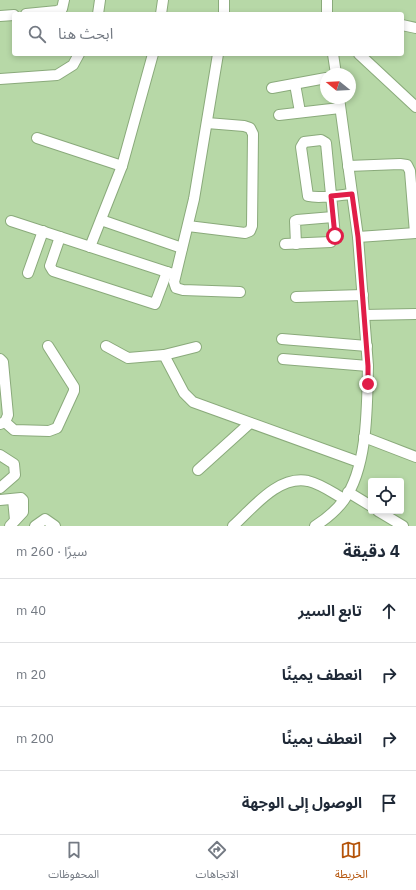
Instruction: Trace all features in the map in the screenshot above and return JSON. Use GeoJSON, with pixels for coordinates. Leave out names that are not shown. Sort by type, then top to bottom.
{"type":"FeatureCollection","features":[{"type":"Feature","properties":{"kind":"street"},"geometry":{"type":"LineString","coordinates":[[47,12],[62,9],[64,0]]}},
{"type":"Feature","properties":{"kind":"street"},"geometry":{"type":"LineString","coordinates":[[98,12],[100,0]]}},
{"type":"Feature","properties":{"kind":"street"},"geometry":{"type":"LineString","coordinates":[[161,12],[163,0]]}},
{"type":"Feature","properties":{"kind":"street"},"geometry":{"type":"LineString","coordinates":[[224,0],[224,12]]}},
{"type":"Feature","properties":{"kind":"street"},"geometry":{"type":"LineString","coordinates":[[327,0],[327,12]]}},
{"type":"Feature","properties":{"kind":"street"},"geometry":{"type":"LineString","coordinates":[[0,16],[12,15]]}},
{"type":"Feature","properties":{"kind":"street"},"geometry":{"type":"LineString","coordinates":[[404,25],[416,28]]}},
{"type":"Feature","properties":{"kind":"street"},"geometry":{"type":"LineString","coordinates":[[0,79],[57,74],[73,65],[78,56]]}},
{"type":"Feature","properties":{"kind":"street"},"geometry":{"type":"LineString","coordinates":[[90,247],[122,166],[152,56]]}},
{"type":"Feature","properties":{"kind":"street"},"geometry":{"type":"LineString","coordinates":[[60,237],[50,266],[53,271],[155,304],[171,274],[182,248],[188,226],[194,199],[218,56]]}},
{"type":"Feature","properties":{"kind":"street"},"geometry":{"type":"LineString","coordinates":[[333,56],[335,68]]}},
{"type":"Feature","properties":{"kind":"street"},"geometry":{"type":"LineString","coordinates":[[369,58],[416,106]]}},
{"type":"Feature","properties":{"kind":"street"},"geometry":{"type":"LineString","coordinates":[[272,88],[320,79]]}},
{"type":"Feature","properties":{"kind":"street"},"geometry":{"type":"LineString","coordinates":[[295,84],[300,112]]}},
{"type":"Feature","properties":{"kind":"street"},"geometry":{"type":"LineString","coordinates":[[279,115],[336,104]]}},
{"type":"Feature","properties":{"kind":"street"},"geometry":{"type":"LineString","coordinates":[[315,526],[327,518],[346,496],[360,462],[364,436],[368,366],[367,346],[358,237],[340,104]]}},
{"type":"Feature","properties":{"kind":"street"},"geometry":{"type":"LineString","coordinates":[[188,226],[245,233],[250,231],[252,226],[253,134],[250,128],[244,126],[207,123]]}},
{"type":"Feature","properties":{"kind":"street"},"geometry":{"type":"LineString","coordinates":[[37,138],[122,166]]}},
{"type":"Feature","properties":{"kind":"street"},"geometry":{"type":"LineString","coordinates":[[285,244],[331,242],[334,240],[333,217],[331,196],[326,143],[321,140],[304,142],[301,147],[308,196],[331,196],[352,194]]}},
{"type":"Feature","properties":{"kind":"street"},"geometry":{"type":"LineString","coordinates":[[348,166],[400,164],[407,165],[410,171],[416,233],[358,237]]}},
{"type":"Feature","properties":{"kind":"street"},"geometry":{"type":"LineString","coordinates":[[296,244],[295,221],[333,217]]}},
{"type":"Feature","properties":{"kind":"street"},"geometry":{"type":"LineString","coordinates":[[101,220],[182,248]]}},
{"type":"Feature","properties":{"kind":"street"},"geometry":{"type":"LineString","coordinates":[[12,221],[171,274]]}},
{"type":"Feature","properties":{"kind":"street"},"geometry":{"type":"LineString","coordinates":[[28,273],[43,231]]}},
{"type":"Feature","properties":{"kind":"street"},"geometry":{"type":"LineString","coordinates":[[171,274],[176,288],[183,290],[240,292]]}},
{"type":"Feature","properties":{"kind":"street"},"geometry":{"type":"LineString","coordinates":[[296,297],[363,295]]}},
{"type":"Feature","properties":{"kind":"street"},"geometry":{"type":"LineString","coordinates":[[364,315],[416,314]]}},
{"type":"Feature","properties":{"kind":"street"},"geometry":{"type":"LineString","coordinates":[[282,339],[367,346]]}},
{"type":"Feature","properties":{"kind":"street"},"geometry":{"type":"LineString","coordinates":[[0,359],[3,362],[8,415],[2,423],[14,430],[49,431],[57,428],[74,387],[48,346]]}},
{"type":"Feature","properties":{"kind":"street"},"geometry":{"type":"LineString","coordinates":[[106,346],[128,358],[164,355],[196,347]]}},
{"type":"Feature","properties":{"kind":"street"},"geometry":{"type":"LineString","coordinates":[[164,355],[184,393],[193,402],[360,462]]}},
{"type":"Feature","properties":{"kind":"street"},"geometry":{"type":"LineString","coordinates":[[283,359],[368,366]]}},
{"type":"Feature","properties":{"kind":"street"},"geometry":{"type":"LineString","coordinates":[[198,470],[250,423]]}},
{"type":"Feature","properties":{"kind":"street"},"geometry":{"type":"LineString","coordinates":[[364,436],[416,457]]}},
{"type":"Feature","properties":{"kind":"street"},"geometry":{"type":"LineString","coordinates":[[0,455],[14,464],[15,475],[0,488]]}},
{"type":"Feature","properties":{"kind":"street"},"geometry":{"type":"LineString","coordinates":[[233,526],[271,492],[290,481],[308,481],[368,505]]}},
{"type":"Feature","properties":{"kind":"street"},"geometry":{"type":"LineString","coordinates":[[0,500],[13,499],[13,523]]}},
{"type":"Feature","properties":{"kind":"street"},"geometry":{"type":"LineString","coordinates":[[381,514],[390,523],[403,526]]}},
{"type":"Feature","properties":{"kind":"street"},"geometry":{"type":"LineString","coordinates":[[35,526],[45,519],[55,526]]}},
{"type":"Feature","properties":{"kind":"route"},"geometry":{"type":"LineString","coordinates":[[335,236],[331,196],[352,194],[358,237],[368,366],[368,384]]}}]}
